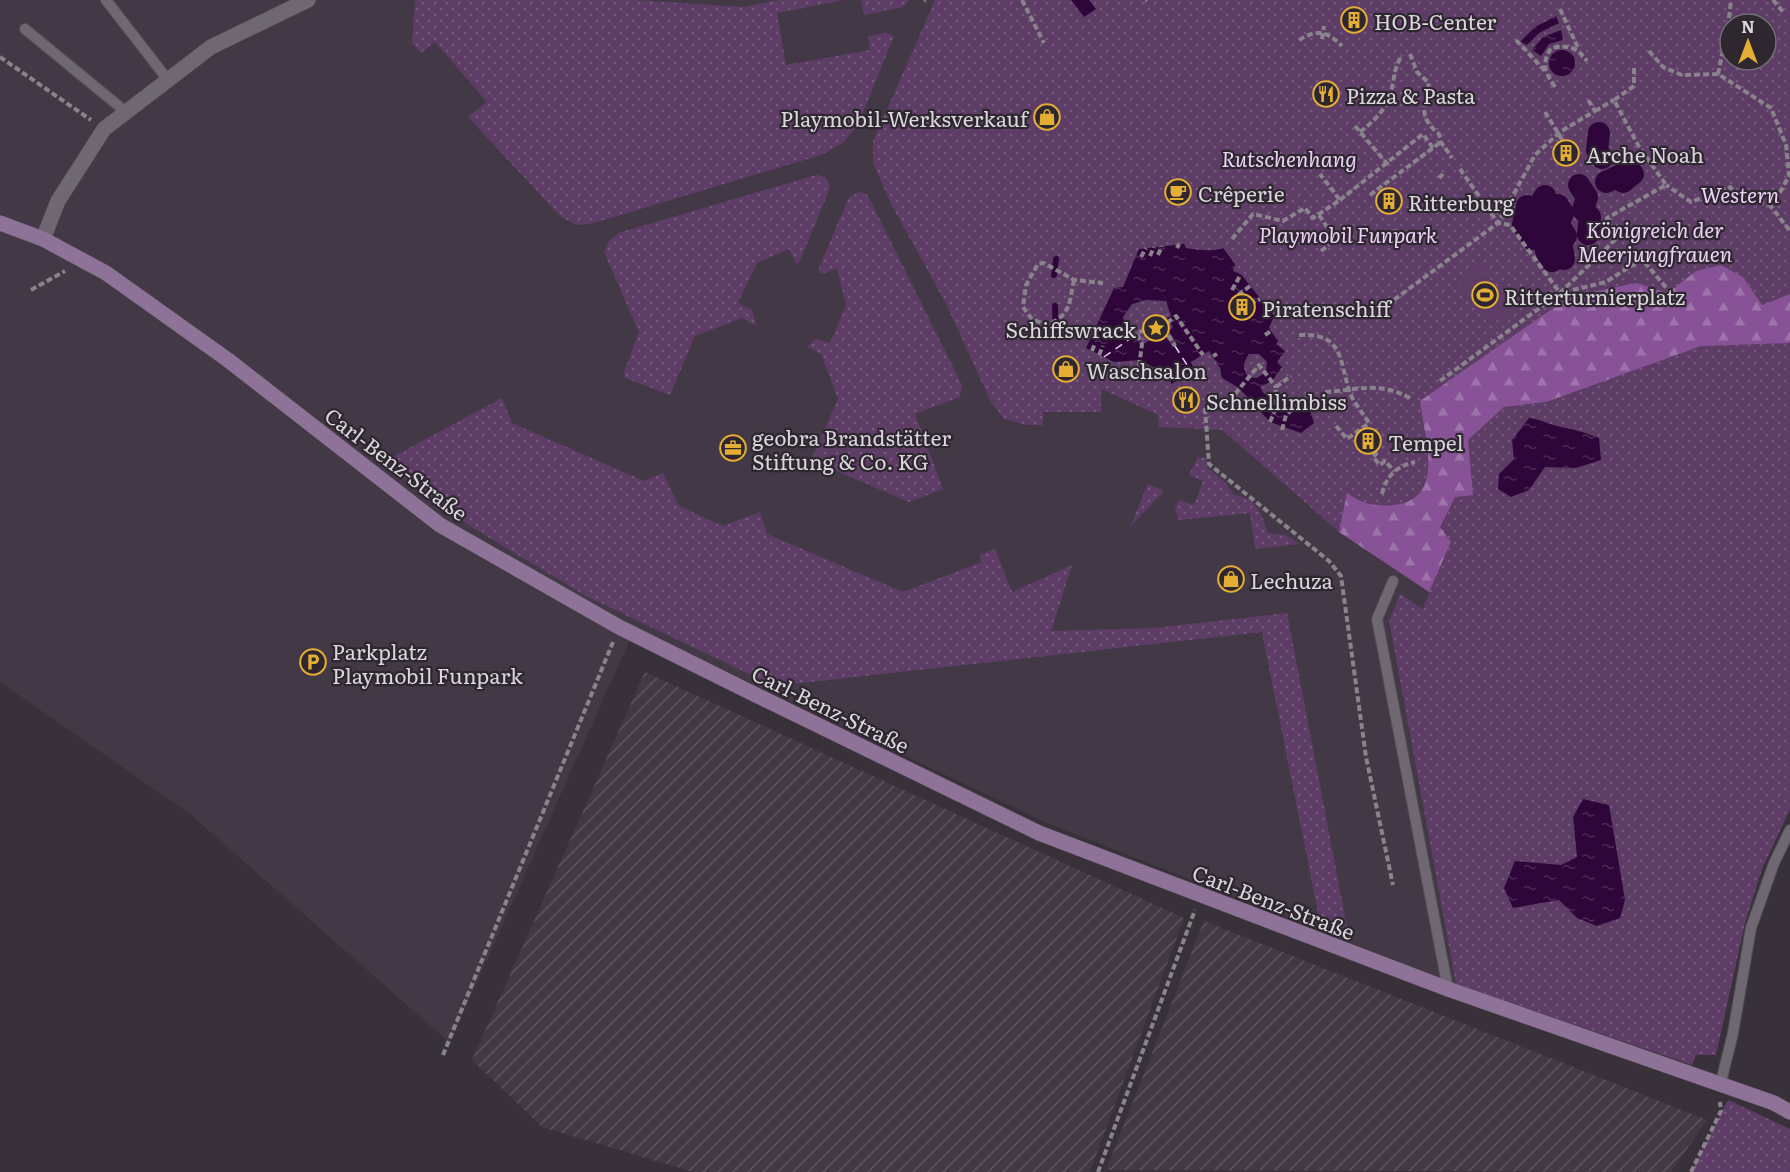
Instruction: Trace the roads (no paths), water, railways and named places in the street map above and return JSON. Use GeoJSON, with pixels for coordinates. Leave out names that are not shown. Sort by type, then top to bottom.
{"type":"FeatureCollection","features":[{"type":"Feature","properties":{"kind":"street"},"geometry":{"type":"LineString","coordinates":[[43,239],[58,201],[104,129],[211,47],[308,0]]}},
{"type":"Feature","properties":{"kind":"street","name":"Carl-Benz-Straße"},"geometry":{"type":"LineString","coordinates":[[0,223],[43,239],[106,273],[228,360],[440,525],[619,627],[1039,833],[1448,989],[1773,1103],[1790,1112]]}},
{"type":"Feature","properties":{"kind":"lane"},"geometry":{"type":"LineString","coordinates":[[106,0],[168,80]]}},
{"type":"Feature","properties":{"kind":"lane"},"geometry":{"type":"LineString","coordinates":[[25,29],[126,112]]}},
{"type":"Feature","properties":{"kind":"lane"},"geometry":{"type":"LineString","coordinates":[[1393,581],[1377,619],[1448,989]]}},
{"type":"Feature","properties":{"kind":"lane"},"geometry":{"type":"LineString","coordinates":[[1720,1086],[1733,1033],[1751,928],[1773,863],[1790,830]]}},
{"type":"Feature","properties":{"kind":"water"},"geometry":{"type":"Polygon","coordinates":[[[1071,0],[1089,0],[1096,9],[1084,17],[1071,0]]]}},
{"type":"Feature","properties":{"kind":"water"},"geometry":{"type":"Polygon","coordinates":[[[1556,16],[1559,23],[1539,33],[1527,45],[1520,42],[1535,27],[1556,16]]]}},
{"type":"Feature","properties":{"kind":"water"},"geometry":{"type":"Polygon","coordinates":[[[1561,30],[1563,40],[1549,44],[1541,56],[1532,50],[1543,37],[1561,30]]]}},
{"type":"Feature","properties":{"kind":"water"},"geometry":{"type":"Polygon","coordinates":[[[1562,50],[1571,54],[1575,63],[1571,72],[1562,76],[1553,72],[1549,63],[1553,54],[1562,50]]]}},
{"type":"Feature","properties":{"kind":"water"},"geometry":{"type":"Polygon","coordinates":[[[1184,244],[1186,248],[1200,250],[1223,248],[1235,264],[1233,271],[1241,274],[1274,316],[1269,328],[1278,341],[1276,344],[1285,351],[1277,362],[1282,367],[1272,381],[1260,387],[1264,394],[1309,407],[1314,423],[1301,433],[1270,422],[1239,388],[1222,378],[1220,368],[1209,351],[1191,362],[1194,369],[1172,384],[1164,373],[1140,360],[1114,362],[1086,348],[1114,288],[1123,287],[1139,249],[1184,244]],[[1147,300],[1132,304],[1123,317],[1127,336],[1137,334],[1142,344],[1164,334],[1173,347],[1177,344],[1169,331],[1173,327],[1167,318],[1171,316],[1166,301],[1147,300]],[[1249,354],[1244,363],[1245,371],[1248,377],[1257,378],[1266,372],[1267,362],[1259,354],[1249,354]]]}},
{"type":"Feature","properties":{"kind":"water"},"geometry":{"type":"Polygon","coordinates":[[[1529,418],[1599,438],[1601,460],[1576,468],[1545,467],[1529,490],[1511,497],[1498,489],[1499,474],[1514,459],[1512,440],[1529,418]]]}},
{"type":"Feature","properties":{"kind":"water"},"geometry":{"type":"Polygon","coordinates":[[[1583,799],[1609,805],[1625,900],[1620,918],[1597,926],[1577,918],[1559,900],[1513,908],[1504,888],[1515,861],[1561,865],[1577,857],[1573,817],[1583,799]]]}},
{"type":"Feature","properties":{"kind":"waterway"},"geometry":{"type":"LineString","coordinates":[[1599,133],[1597,150],[1602,158]]}},
{"type":"Feature","properties":{"kind":"waterway"},"geometry":{"type":"LineString","coordinates":[[1606,182],[1621,175],[1623,182],[1633,174]]}},
{"type":"Feature","properties":{"kind":"waterway"},"geometry":{"type":"LineString","coordinates":[[1579,185],[1587,197],[1583,210],[1590,217],[1588,234]]}},
{"type":"Feature","properties":{"kind":"waterway"},"geometry":{"type":"LineString","coordinates":[[1545,196],[1538,207],[1548,217],[1543,228],[1549,239],[1546,251],[1552,261]]}},
{"type":"Feature","properties":{"kind":"waterway"},"geometry":{"type":"LineString","coordinates":[[1558,205],[1563,213],[1558,224],[1566,236],[1561,242],[1564,259]]}},
{"type":"Feature","properties":{"kind":"waterway"},"geometry":{"type":"LineString","coordinates":[[1527,206],[1523,225],[1532,230],[1532,239]]}},
{"type":"Feature","properties":{"kind":"waterway"},"geometry":{"type":"LineString","coordinates":[[1054,275],[1056,259]]}},
{"type":"Feature","properties":{"kind":"waterway"},"geometry":{"type":"LineString","coordinates":[[1055,306],[1056,330]]}},
{"type":"Feature","properties":{"kind":"place","name":"HOB-Center"},"geometry":{"type":"Point","coordinates":[1354,20]}},
{"type":"Feature","properties":{"kind":"place","name":"Pizza & Pasta"},"geometry":{"type":"Point","coordinates":[1326,94]}},
{"type":"Feature","properties":{"kind":"place","name":"Playmobil-Werksverkauf"},"geometry":{"type":"Point","coordinates":[1047,117]}},
{"type":"Feature","properties":{"kind":"place","name":"Arche Noah"},"geometry":{"type":"Point","coordinates":[1566,153]}},
{"type":"Feature","properties":{"kind":"place","name":"Crêperie"},"geometry":{"type":"Point","coordinates":[1178,192]}},
{"type":"Feature","properties":{"kind":"place","name":"Ritterburg"},"geometry":{"type":"Point","coordinates":[1389,201]}},
{"type":"Feature","properties":{"kind":"place","name":"Ritterturnierplatz"},"geometry":{"type":"Point","coordinates":[1485,295]}},
{"type":"Feature","properties":{"kind":"place","name":"Piratenschiff"},"geometry":{"type":"Point","coordinates":[1242,307]}},
{"type":"Feature","properties":{"kind":"place","name":"Schiffswrack"},"geometry":{"type":"Point","coordinates":[1156,328]}},
{"type":"Feature","properties":{"kind":"place","name":"Waschsalon"},"geometry":{"type":"Point","coordinates":[1066,369]}},
{"type":"Feature","properties":{"kind":"place","name":"Schnellimbiss"},"geometry":{"type":"Point","coordinates":[1186,400]}},
{"type":"Feature","properties":{"kind":"place","name":"Tempel"},"geometry":{"type":"Point","coordinates":[1368,441]}},
{"type":"Feature","properties":{"kind":"place","name":"geobra Brandstätter Stiftung & Co. KG"},"geometry":{"type":"Point","coordinates":[733,448]}},
{"type":"Feature","properties":{"kind":"place","name":"Lechuza"},"geometry":{"type":"Point","coordinates":[1231,579]}},
{"type":"Feature","properties":{"kind":"place","name":"Parkplatz Playmobil Funpark"},"geometry":{"type":"Point","coordinates":[313,662]}},
{"type":"Feature","properties":{"kind":"park label","name":"Rutschenhang"},"geometry":{"type":"Point","coordinates":[1289,157]}},
{"type":"Feature","properties":{"kind":"park label","name":"Western"},"geometry":{"type":"Point","coordinates":[1740,193]}},
{"type":"Feature","properties":{"kind":"park label","name":"Playmobil Funpark"},"geometry":{"type":"Point","coordinates":[1348,233]}},
{"type":"Feature","properties":{"kind":"park label","name":"Königreich der Meerjungfrauen"},"geometry":{"type":"Point","coordinates":[1655,240]}}]}
